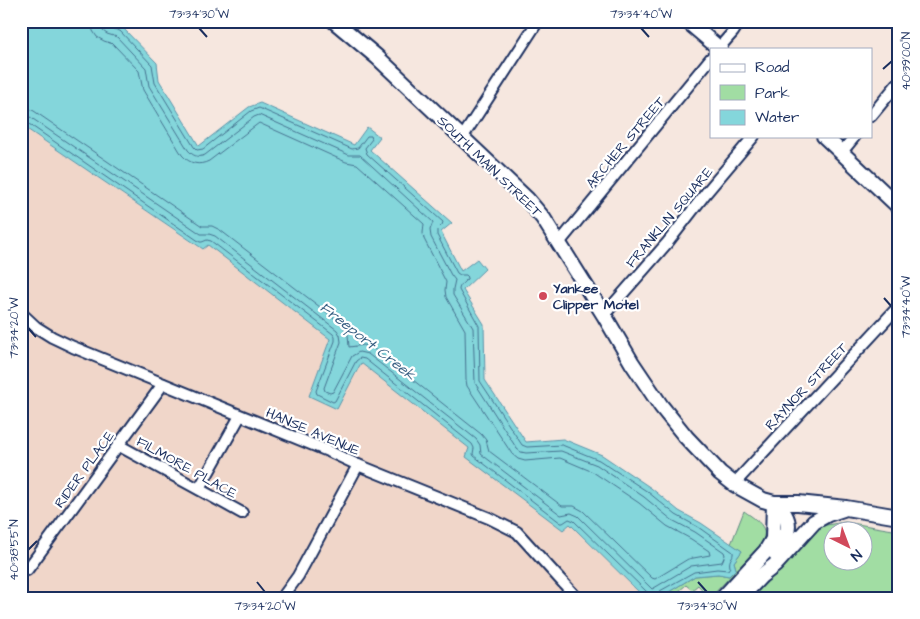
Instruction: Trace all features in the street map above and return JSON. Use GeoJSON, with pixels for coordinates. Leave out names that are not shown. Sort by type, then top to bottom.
{"type":"FeatureCollection","features":[{"type":"Feature","properties":{"kind":"main road","name":"SOUTH MAIN STREET"},"geometry":{"type":"LineString","coordinates":[[334,21],[376,57],[526,198],[544,218],[632,363],[661,406],[707,461],[720,473],[734,484],[763,500],[774,503],[798,503],[846,508],[899,517]]}},
{"type":"Feature","properties":{"kind":"main road"},"geometry":{"type":"LineString","coordinates":[[688,21],[714,48]]}},
{"type":"Feature","properties":{"kind":"main road"},"geometry":{"type":"LineString","coordinates":[[826,138],[899,208]]}},
{"type":"Feature","properties":{"kind":"main road"},"geometry":{"type":"LineString","coordinates":[[761,576],[785,540],[788,530],[785,516],[774,503]]}},
{"type":"Feature","properties":{"kind":"main road"},"geometry":{"type":"LineString","coordinates":[[723,598],[766,551],[773,539],[774,503]]}},
{"type":"Feature","properties":{"kind":"main road"},"geometry":{"type":"LineString","coordinates":[[740,598],[761,576],[775,565],[814,522],[828,514],[846,508]]}},
{"type":"Feature","properties":{"kind":"street"},"geometry":{"type":"LineString","coordinates":[[462,138],[538,21]]}},
{"type":"Feature","properties":{"kind":"street","name":"ARCHER STREET"},"geometry":{"type":"LineString","coordinates":[[720,48],[740,21]]}},
{"type":"Feature","properties":{"kind":"street","name":"ARCHER STREET"},"geometry":{"type":"LineString","coordinates":[[559,243],[710,60]]}},
{"type":"Feature","properties":{"kind":"street"},"geometry":{"type":"LineString","coordinates":[[872,115],[899,82]]}},
{"type":"Feature","properties":{"kind":"street","name":"FRANKLIN SQUARE"},"geometry":{"type":"LineString","coordinates":[[604,315],[668,242],[752,138]]}},
{"type":"Feature","properties":{"kind":"street"},"geometry":{"type":"LineString","coordinates":[[841,153],[853,138]]}},
{"type":"Feature","properties":{"kind":"street","name":"RAYNOR STREET"},"geometry":{"type":"LineString","coordinates":[[734,484],[899,306]]}},
{"type":"Feature","properties":{"kind":"street","name":"HANSE AVENUE"},"geometry":{"type":"LineString","coordinates":[[21,313],[36,327],[73,347],[489,518],[516,532],[577,598]]}},
{"type":"Feature","properties":{"kind":"street","name":"RIDER PLACE"},"geometry":{"type":"LineString","coordinates":[[27,570],[163,384]]}},
{"type":"Feature","properties":{"kind":"street"},"geometry":{"type":"LineString","coordinates":[[199,490],[240,416]]}},
{"type":"Feature","properties":{"kind":"street","name":"FILMORE PLACE"},"geometry":{"type":"LineString","coordinates":[[118,445],[242,513]]}},
{"type":"Feature","properties":{"kind":"street"},"geometry":{"type":"LineString","coordinates":[[282,598],[298,576],[358,465]]}},
{"type":"Feature","properties":{"kind":"shaded area"},"geometry":{"type":"Polygon","coordinates":[[[21,125],[202,249],[208,244],[330,339],[309,396],[361,362],[470,448],[466,456],[563,530],[570,524],[645,598],[21,598],[21,125]]]}},
{"type":"Feature","properties":{"kind":"green space"},"geometry":{"type":"Polygon","coordinates":[[[744,511],[761,525],[764,532],[763,539],[761,544],[710,598],[706,598],[707,595],[698,585],[692,590],[686,585],[671,598],[659,598],[695,576],[718,574],[729,576],[736,569],[734,562],[742,551],[731,544],[744,511]]]}},
{"type":"Feature","properties":{"kind":"green space"},"geometry":{"type":"Polygon","coordinates":[[[820,526],[822,526],[822,572],[872,572],[872,526],[899,531],[899,598],[753,598],[752,596],[820,526]]]}},
{"type":"Feature","properties":{"kind":"water","name":"Freeport Creek"},"geometry":{"type":"Polygon","coordinates":[[[21,21],[101,21],[122,27],[157,63],[159,80],[199,146],[249,107],[260,103],[354,145],[367,127],[380,137],[370,150],[452,223],[441,232],[461,271],[477,259],[485,269],[463,290],[484,324],[485,380],[526,442],[563,439],[602,455],[651,488],[679,511],[701,523],[742,551],[734,562],[736,569],[729,576],[718,574],[695,576],[659,598],[645,598],[570,524],[563,530],[466,457],[469,448],[361,363],[337,409],[309,396],[330,339],[208,245],[203,249],[21,125],[21,21]]]}},
{"type":"Feature","properties":{"kind":"place","name":"Yankee Clipper Motel"},"geometry":{"type":"Point","coordinates":[543,296]}}]}
